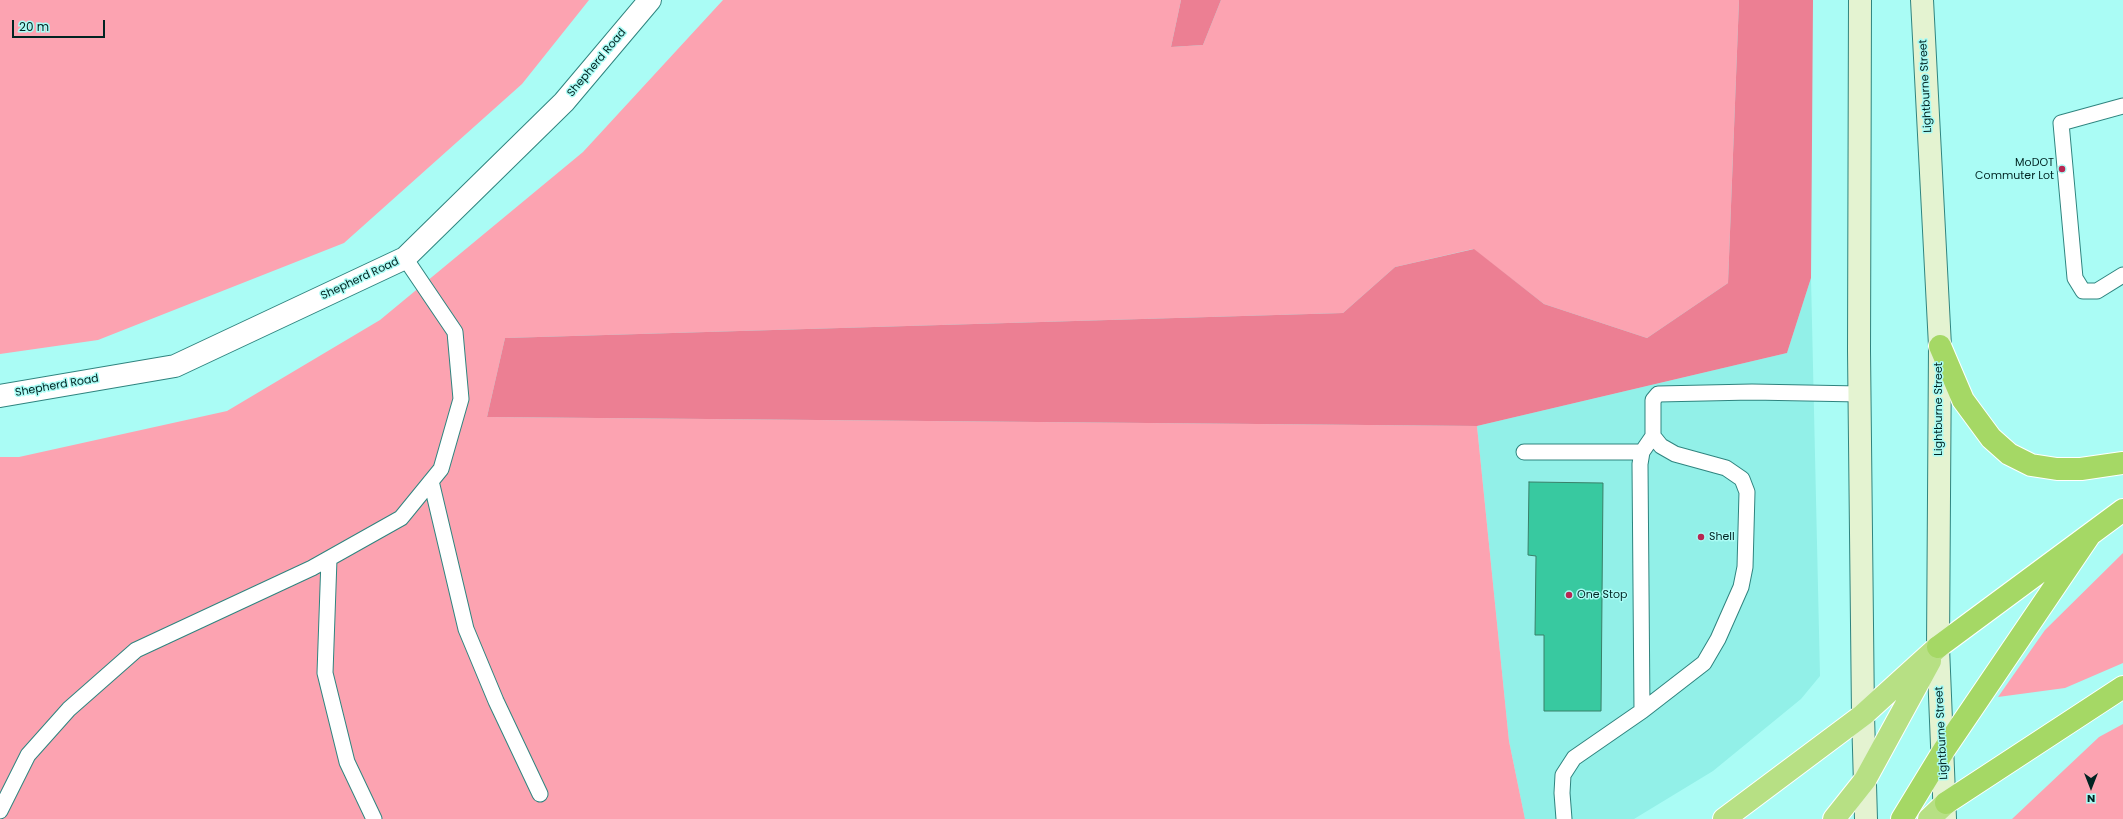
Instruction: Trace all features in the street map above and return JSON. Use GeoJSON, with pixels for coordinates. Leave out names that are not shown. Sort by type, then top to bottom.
{"type":"FeatureCollection","features":[{"type":"Feature","properties":{"kind":"highway"},"geometry":{"type":"LineString","coordinates":[[1940,346],[1963,400],[1991,438],[2009,454],[2031,465],[2056,469],[2081,469],[2123,463]]}},
{"type":"Feature","properties":{"kind":"highway"},"geometry":{"type":"LineString","coordinates":[[1724,819],[1863,715],[1938,647],[2123,510]]}},
{"type":"Feature","properties":{"kind":"highway"},"geometry":{"type":"LineString","coordinates":[[1902,819],[1944,750],[2089,536]]}},
{"type":"Feature","properties":{"kind":"highway"},"geometry":{"type":"LineString","coordinates":[[1834,819],[1865,780],[1938,647]]}},
{"type":"Feature","properties":{"kind":"highway"},"geometry":{"type":"LineString","coordinates":[[1929,819],[1945,811],[2123,687]]}},
{"type":"Feature","properties":{"kind":"main road"},"geometry":{"type":"LineString","coordinates":[[1860,0],[1860,394],[1863,715],[1866,819]]}},
{"type":"Feature","properties":{"kind":"main road","name":"Lightburne Street"},"geometry":{"type":"LineString","coordinates":[[1922,0],[1940,346],[1938,647],[1944,750],[1945,811]]}},
{"type":"Feature","properties":{"kind":"street","name":"Shepherd Road"},"geometry":{"type":"LineString","coordinates":[[0,396],[174,366],[405,258],[564,102],[650,0]]}},
{"type":"Feature","properties":{"kind":"lane"},"geometry":{"type":"LineString","coordinates":[[2123,106],[2061,123],[2075,278],[2083,291],[2097,291],[2123,275]]}},
{"type":"Feature","properties":{"kind":"lane"},"geometry":{"type":"LineString","coordinates":[[0,811],[28,755],[69,709],[136,650],[329,558],[401,518],[441,469],[461,399],[455,332],[405,258]]}},
{"type":"Feature","properties":{"kind":"lane"},"geometry":{"type":"LineString","coordinates":[[1642,711],[1640,464],[1642,452],[1653,436],[1653,400],[1658,394],[1752,392],[1860,394]]}},
{"type":"Feature","properties":{"kind":"lane"},"geometry":{"type":"LineString","coordinates":[[1564,819],[1562,793],[1563,775],[1574,758],[1642,711],[1704,663],[1728,619],[1741,587],[1745,567],[1747,492],[1742,479],[1726,468],[1676,454],[1661,446],[1653,436]]}},
{"type":"Feature","properties":{"kind":"lane"},"geometry":{"type":"LineString","coordinates":[[1524,452],[1642,452]]}},
{"type":"Feature","properties":{"kind":"lane"},"geometry":{"type":"LineString","coordinates":[[431,481],[466,629],[496,701],[540,794]]}},
{"type":"Feature","properties":{"kind":"lane"},"geometry":{"type":"LineString","coordinates":[[329,558],[325,673],[347,762],[374,819]]}},
{"type":"Feature","properties":{"kind":"shaded area"},"geometry":{"type":"Polygon","coordinates":[[[0,0],[589,0],[522,84],[344,243],[98,340],[0,354],[0,0]]]}},
{"type":"Feature","properties":{"kind":"shaded area"},"geometry":{"type":"Polygon","coordinates":[[[723,0],[1181,0],[1171,47],[1203,45],[1221,0],[1739,0],[1728,283],[1647,338],[1544,304],[1473,249],[1395,267],[1343,313],[505,338],[487,417],[1477,426],[1509,741],[1525,819],[0,819],[0,457],[19,457],[227,411],[380,320],[583,152],[723,0]]]}},
{"type":"Feature","properties":{"kind":"shaded area"},"geometry":{"type":"Polygon","coordinates":[[[1181,0],[1221,0],[1203,45],[1171,47],[1181,0]]]}},
{"type":"Feature","properties":{"kind":"shaded area"},"geometry":{"type":"Polygon","coordinates":[[[1739,0],[1813,0],[1811,278],[1787,353],[1477,426],[487,417],[505,338],[1343,313],[1395,267],[1474,249],[1544,304],[1647,338],[1728,283],[1739,0]]]}},
{"type":"Feature","properties":{"kind":"shaded area"},"geometry":{"type":"Polygon","coordinates":[[[1811,278],[1820,676],[1801,699],[1713,771],[1634,819],[1525,819],[1509,741],[1477,426],[1787,353],[1811,278]]]}},
{"type":"Feature","properties":{"kind":"shaded area"},"geometry":{"type":"Polygon","coordinates":[[[2123,553],[2123,663],[2065,688],[1998,697],[2045,630],[2123,553]]]}},
{"type":"Feature","properties":{"kind":"shaded area"},"geometry":{"type":"Polygon","coordinates":[[[2123,724],[2123,819],[2012,819],[2099,737],[2123,724]]]}},
{"type":"Feature","properties":{"kind":"building","name":"One Stop"},"geometry":{"type":"Polygon","coordinates":[[[1529,482],[1603,483],[1601,711],[1544,711],[1544,635],[1535,635],[1536,556],[1528,555],[1529,482]]]}},
{"type":"Feature","properties":{"kind":"place","name":"MoDOT Commuter Lot"},"geometry":{"type":"Point","coordinates":[2062,169]}},
{"type":"Feature","properties":{"kind":"place","name":"Shell"},"geometry":{"type":"Point","coordinates":[1701,537]}},
{"type":"Feature","properties":{"kind":"place","name":"One Stop"},"geometry":{"type":"Point","coordinates":[1569,595]}}]}
